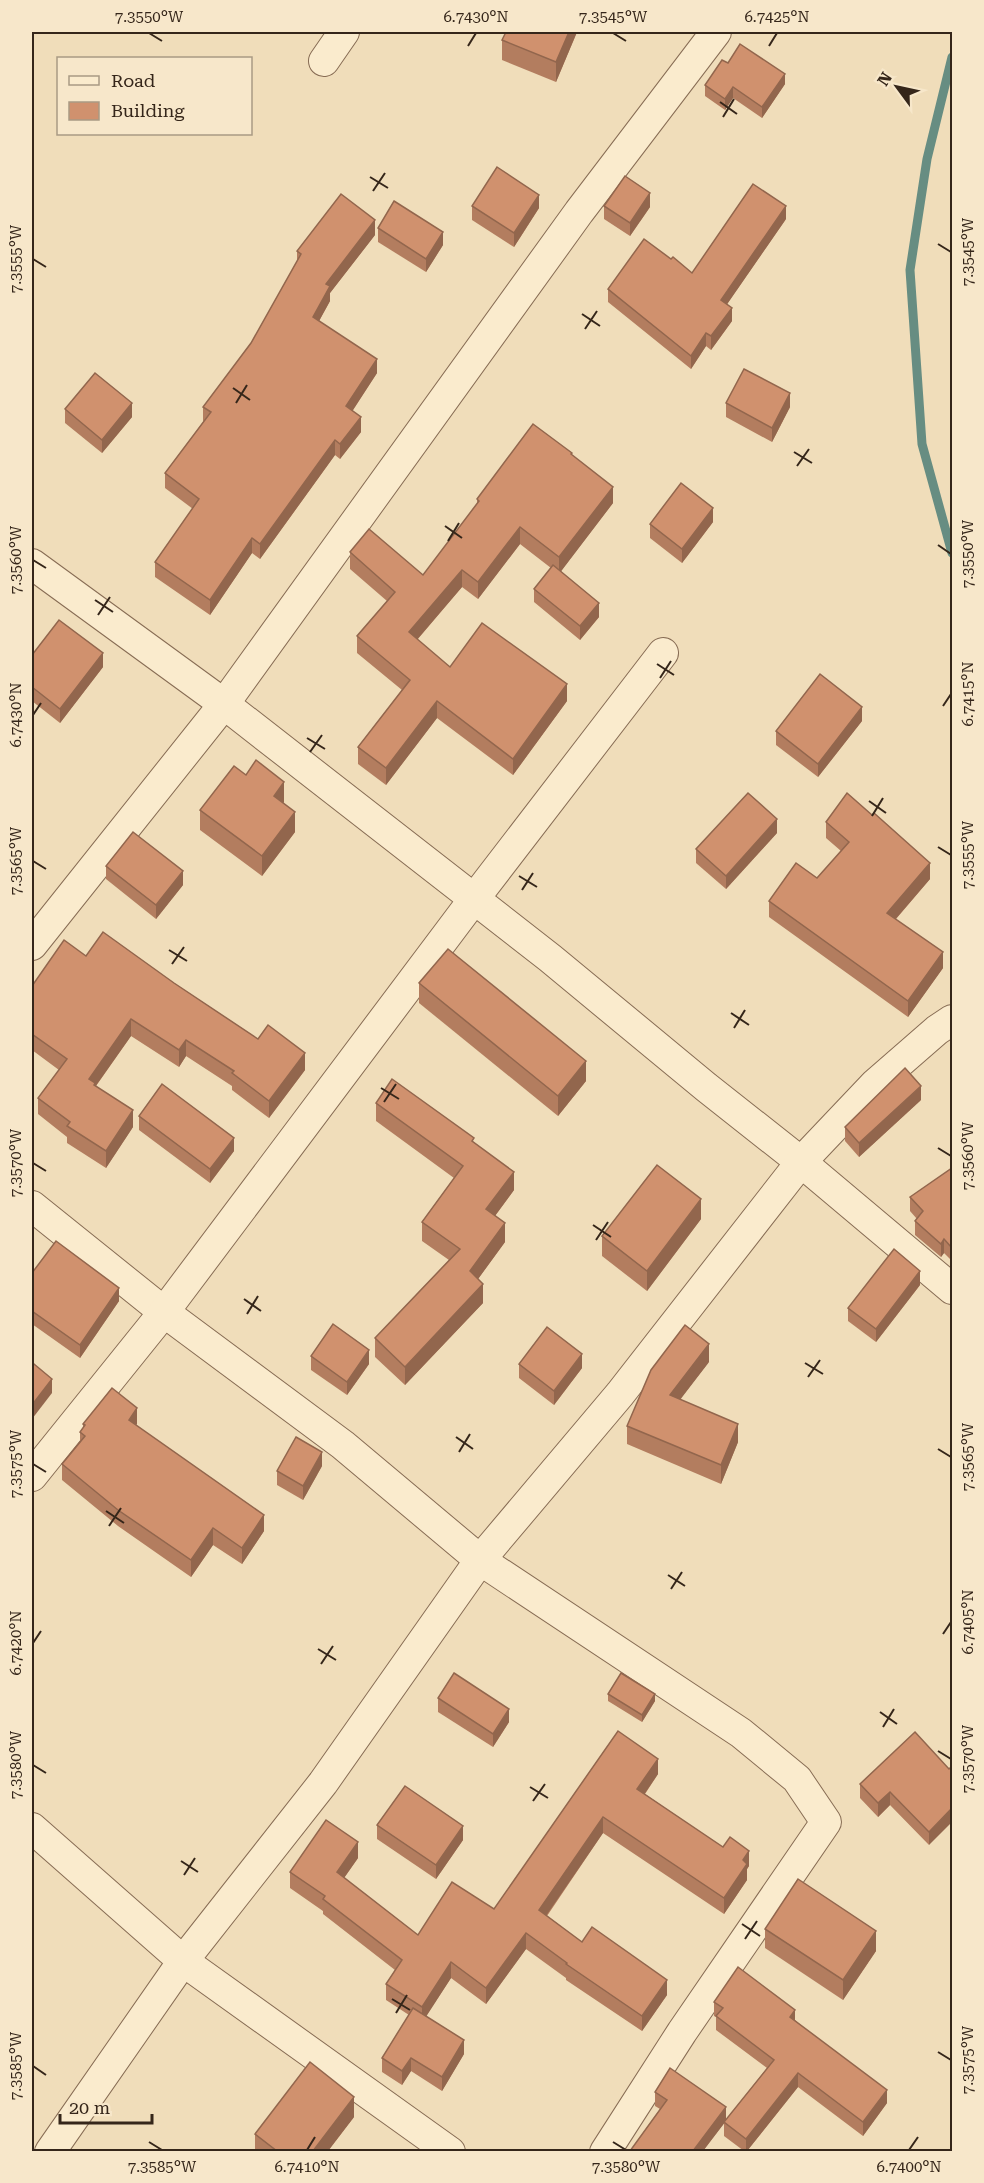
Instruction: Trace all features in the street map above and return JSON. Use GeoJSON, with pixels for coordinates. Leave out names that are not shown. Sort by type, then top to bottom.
{"type":"FeatureCollection","features":[{"type":"Feature","properties":{"kind":"street"},"geometry":{"type":"LineString","coordinates":[[324,61],[344,32]]}},
{"type":"Feature","properties":{"kind":"street"},"geometry":{"type":"LineString","coordinates":[[32,945],[224,704],[579,212],[716,32]]}},
{"type":"Feature","properties":{"kind":"street"},"geometry":{"type":"LineString","coordinates":[[32,564],[224,704],[474,899],[801,1161],[952,1289]]}},
{"type":"Feature","properties":{"kind":"street"},"geometry":{"type":"LineString","coordinates":[[32,1476],[164,1312],[474,899],[663,653]]}},
{"type":"Feature","properties":{"kind":"street"},"geometry":{"type":"LineString","coordinates":[[50,2151],[183,1961],[323,1784],[480,1560],[620,1394],[801,1161],[875,1084],[937,1030],[952,1020]]}},
{"type":"Feature","properties":{"kind":"street"},"geometry":{"type":"LineString","coordinates":[[32,1206],[164,1312],[343,1444],[480,1560],[741,1733],[796,1779],[826,1822],[682,2032],[605,2151]]}},
{"type":"Feature","properties":{"kind":"street"},"geometry":{"type":"LineString","coordinates":[[32,1828],[183,1961],[450,2151]]}},
{"type":"Feature","properties":{"kind":"building"},"geometry":{"type":"Polygon","coordinates":[[[506,32],[569,32],[556,62],[502,40],[506,32]]]}},
{"type":"Feature","properties":{"kind":"building"},"geometry":{"type":"Polygon","coordinates":[[[740,44],[785,74],[762,107],[733,87],[725,99],[705,85],[722,60],[728,63],[740,44]]]}},
{"type":"Feature","properties":{"kind":"building"},"geometry":{"type":"Polygon","coordinates":[[[497,167],[539,195],[514,233],[472,206],[497,167]]]}},
{"type":"Feature","properties":{"kind":"building"},"geometry":{"type":"Polygon","coordinates":[[[625,176],[650,193],[630,223],[604,206],[625,176]]]}},
{"type":"Feature","properties":{"kind":"building"},"geometry":{"type":"Polygon","coordinates":[[[753,184],[786,206],[721,300],[732,308],[711,336],[706,333],[691,356],[608,289],[644,239],[671,259],[673,257],[692,273],[753,184]]]}},
{"type":"Feature","properties":{"kind":"building"},"geometry":{"type":"Polygon","coordinates":[[[341,194],[375,220],[326,284],[330,286],[313,317],[377,359],[346,406],[361,417],[340,444],[335,440],[260,544],[252,538],[210,600],[155,562],[199,499],[165,473],[211,412],[203,407],[251,343],[301,254],[297,251],[341,194]]]}},
{"type":"Feature","properties":{"kind":"building"},"geometry":{"type":"Polygon","coordinates":[[[394,201],[443,232],[426,259],[378,228],[394,201]]]}},
{"type":"Feature","properties":{"kind":"building"},"geometry":{"type":"Polygon","coordinates":[[[744,369],[790,393],[772,428],[726,403],[744,369]]]}},
{"type":"Feature","properties":{"kind":"building"},"geometry":{"type":"Polygon","coordinates":[[[95,373],[132,403],[102,440],[65,409],[95,373]]]}},
{"type":"Feature","properties":{"kind":"building"},"geometry":{"type":"Polygon","coordinates":[[[533,424],[613,487],[559,557],[520,527],[478,582],[462,570],[409,632],[450,667],[482,623],[567,684],[513,759],[437,701],[386,768],[358,747],[410,680],[357,636],[395,592],[350,552],[369,529],[423,575],[533,424]]]}},
{"type":"Feature","properties":{"kind":"building"},"geometry":{"type":"Polygon","coordinates":[[[681,483],[713,508],[682,549],[650,524],[681,483]]]}},
{"type":"Feature","properties":{"kind":"building"},"geometry":{"type":"Polygon","coordinates":[[[553,565],[599,603],[580,626],[534,589],[553,565]]]}},
{"type":"Feature","properties":{"kind":"building"},"geometry":{"type":"Polygon","coordinates":[[[59,620],[103,653],[60,709],[32,687],[32,655],[59,620]]]}},
{"type":"Feature","properties":{"kind":"building"},"geometry":{"type":"Polygon","coordinates":[[[820,674],[862,707],[818,764],[776,731],[820,674]]]}},
{"type":"Feature","properties":{"kind":"building"},"geometry":{"type":"Polygon","coordinates":[[[256,760],[284,782],[274,796],[295,812],[262,856],[200,810],[234,766],[246,775],[256,760]]]}},
{"type":"Feature","properties":{"kind":"building"},"geometry":{"type":"Polygon","coordinates":[[[748,793],[777,819],[726,876],[696,849],[748,793]]]}},
{"type":"Feature","properties":{"kind":"building"},"geometry":{"type":"Polygon","coordinates":[[[847,793],[872,815],[874,813],[930,863],[887,913],[943,952],[908,1001],[769,901],[796,863],[817,878],[849,842],[826,822],[847,793]]]}},
{"type":"Feature","properties":{"kind":"building"},"geometry":{"type":"Polygon","coordinates":[[[133,832],[183,871],[156,905],[106,866],[133,832]]]}},
{"type":"Feature","properties":{"kind":"building"},"geometry":{"type":"Polygon","coordinates":[[[103,932],[258,1039],[268,1025],[305,1053],[269,1101],[232,1073],[234,1071],[186,1040],[179,1050],[131,1019],[89,1079],[95,1083],[94,1085],[133,1110],[106,1151],[67,1126],[70,1122],[38,1098],[67,1059],[32,1034],[32,986],[64,940],[86,956],[103,932]]]}},
{"type":"Feature","properties":{"kind":"building"},"geometry":{"type":"Polygon","coordinates":[[[448,949],[586,1061],[558,1096],[419,983],[448,949]]]}},
{"type":"Feature","properties":{"kind":"building"},"geometry":{"type":"Polygon","coordinates":[[[905,1068],[921,1086],[859,1143],[845,1127],[905,1068]]]}},
{"type":"Feature","properties":{"kind":"building"},"geometry":{"type":"Polygon","coordinates":[[[392,1079],[474,1138],[472,1141],[514,1172],[486,1209],[505,1223],[470,1271],[483,1284],[405,1367],[375,1338],[460,1249],[422,1222],[463,1166],[376,1103],[392,1079]]]}},
{"type":"Feature","properties":{"kind":"building"},"geometry":{"type":"Polygon","coordinates":[[[162,1084],[234,1138],[210,1169],[139,1116],[162,1084]]]}},
{"type":"Feature","properties":{"kind":"building"},"geometry":{"type":"Polygon","coordinates":[[[657,1165],[701,1199],[647,1271],[602,1236],[657,1165]]]}},
{"type":"Feature","properties":{"kind":"building"},"geometry":{"type":"Polygon","coordinates":[[[952,1168],[952,1248],[944,1239],[941,1244],[915,1221],[923,1211],[910,1197],[952,1168]]]}},
{"type":"Feature","properties":{"kind":"building"},"geometry":{"type":"Polygon","coordinates":[[[56,1241],[119,1288],[80,1345],[32,1311],[32,1273],[56,1241]]]}},
{"type":"Feature","properties":{"kind":"building"},"geometry":{"type":"Polygon","coordinates":[[[894,1249],[920,1271],[876,1329],[848,1308],[894,1249]]]}},
{"type":"Feature","properties":{"kind":"building"},"geometry":{"type":"Polygon","coordinates":[[[333,1324],[369,1350],[347,1382],[311,1356],[333,1324]]]}},
{"type":"Feature","properties":{"kind":"building"},"geometry":{"type":"Polygon","coordinates":[[[685,1325],[709,1344],[670,1395],[738,1424],[721,1465],[627,1426],[651,1370],[685,1325]]]}},
{"type":"Feature","properties":{"kind":"building"},"geometry":{"type":"Polygon","coordinates":[[[547,1327],[582,1354],[554,1391],[519,1364],[547,1327]]]}},
{"type":"Feature","properties":{"kind":"building"},"geometry":{"type":"Polygon","coordinates":[[[34,1364],[52,1379],[32,1405],[32,1368],[34,1364]]]}},
{"type":"Feature","properties":{"kind":"building"},"geometry":{"type":"Polygon","coordinates":[[[112,1388],[137,1408],[129,1420],[264,1515],[242,1548],[213,1528],[191,1560],[118,1510],[62,1464],[85,1436],[80,1432],[85,1425],[83,1424],[112,1388]]]}},
{"type":"Feature","properties":{"kind":"building"},"geometry":{"type":"Polygon","coordinates":[[[296,1437],[322,1452],[303,1486],[277,1471],[296,1437]]]}},
{"type":"Feature","properties":{"kind":"building"},"geometry":{"type":"Polygon","coordinates":[[[454,1673],[509,1709],[493,1734],[438,1698],[454,1673]]]}},
{"type":"Feature","properties":{"kind":"building"},"geometry":{"type":"Polygon","coordinates":[[[621,1673],[655,1694],[642,1715],[608,1694],[621,1673]]]}},
{"type":"Feature","properties":{"kind":"building"},"geometry":{"type":"Polygon","coordinates":[[[618,1731],[658,1759],[637,1789],[723,1847],[730,1837],[749,1851],[743,1860],[747,1864],[724,1898],[603,1817],[539,1910],[582,1942],[592,1927],[667,1980],[642,2016],[566,1964],[526,1933],[486,1988],[451,1962],[422,2007],[386,1984],[402,1960],[323,1899],[325,1896],[290,1872],[326,1820],[358,1842],[337,1872],[418,1935],[452,1882],[494,1909],[618,1731]]]}},
{"type":"Feature","properties":{"kind":"building"},"geometry":{"type":"Polygon","coordinates":[[[915,1732],[949,1769],[952,1766],[952,1808],[929,1832],[890,1792],[878,1803],[860,1784],[915,1732]]]}},
{"type":"Feature","properties":{"kind":"building"},"geometry":{"type":"Polygon","coordinates":[[[405,1786],[463,1826],[436,1865],[377,1825],[405,1786]]]}},
{"type":"Feature","properties":{"kind":"building"},"geometry":{"type":"Polygon","coordinates":[[[798,1879],[876,1931],[843,1980],[765,1929],[798,1879]]]}},
{"type":"Feature","properties":{"kind":"building"},"geometry":{"type":"Polygon","coordinates":[[[738,1967],[795,2010],[790,2017],[887,2090],[863,2122],[798,2073],[746,2139],[724,2122],[774,2060],[716,2016],[723,2008],[714,2002],[738,1967]]]}},
{"type":"Feature","properties":{"kind":"building"},"geometry":{"type":"Polygon","coordinates":[[[413,2008],[464,2040],[442,2077],[411,2058],[402,2071],[382,2058],[413,2008]]]}},
{"type":"Feature","properties":{"kind":"building"},"geometry":{"type":"Polygon","coordinates":[[[310,2062],[354,2097],[313,2151],[277,2151],[255,2134],[310,2062]]]}},
{"type":"Feature","properties":{"kind":"building"},"geometry":{"type":"Polygon","coordinates":[[[670,2068],[726,2107],[693,2151],[630,2151],[667,2100],[655,2092],[670,2068]]]}},
{"type":"Feature","properties":{"kind":"waterway"},"geometry":{"type":"LineString","coordinates":[[952,57],[927,159],[910,270],[922,444],[952,553]]}}]}
